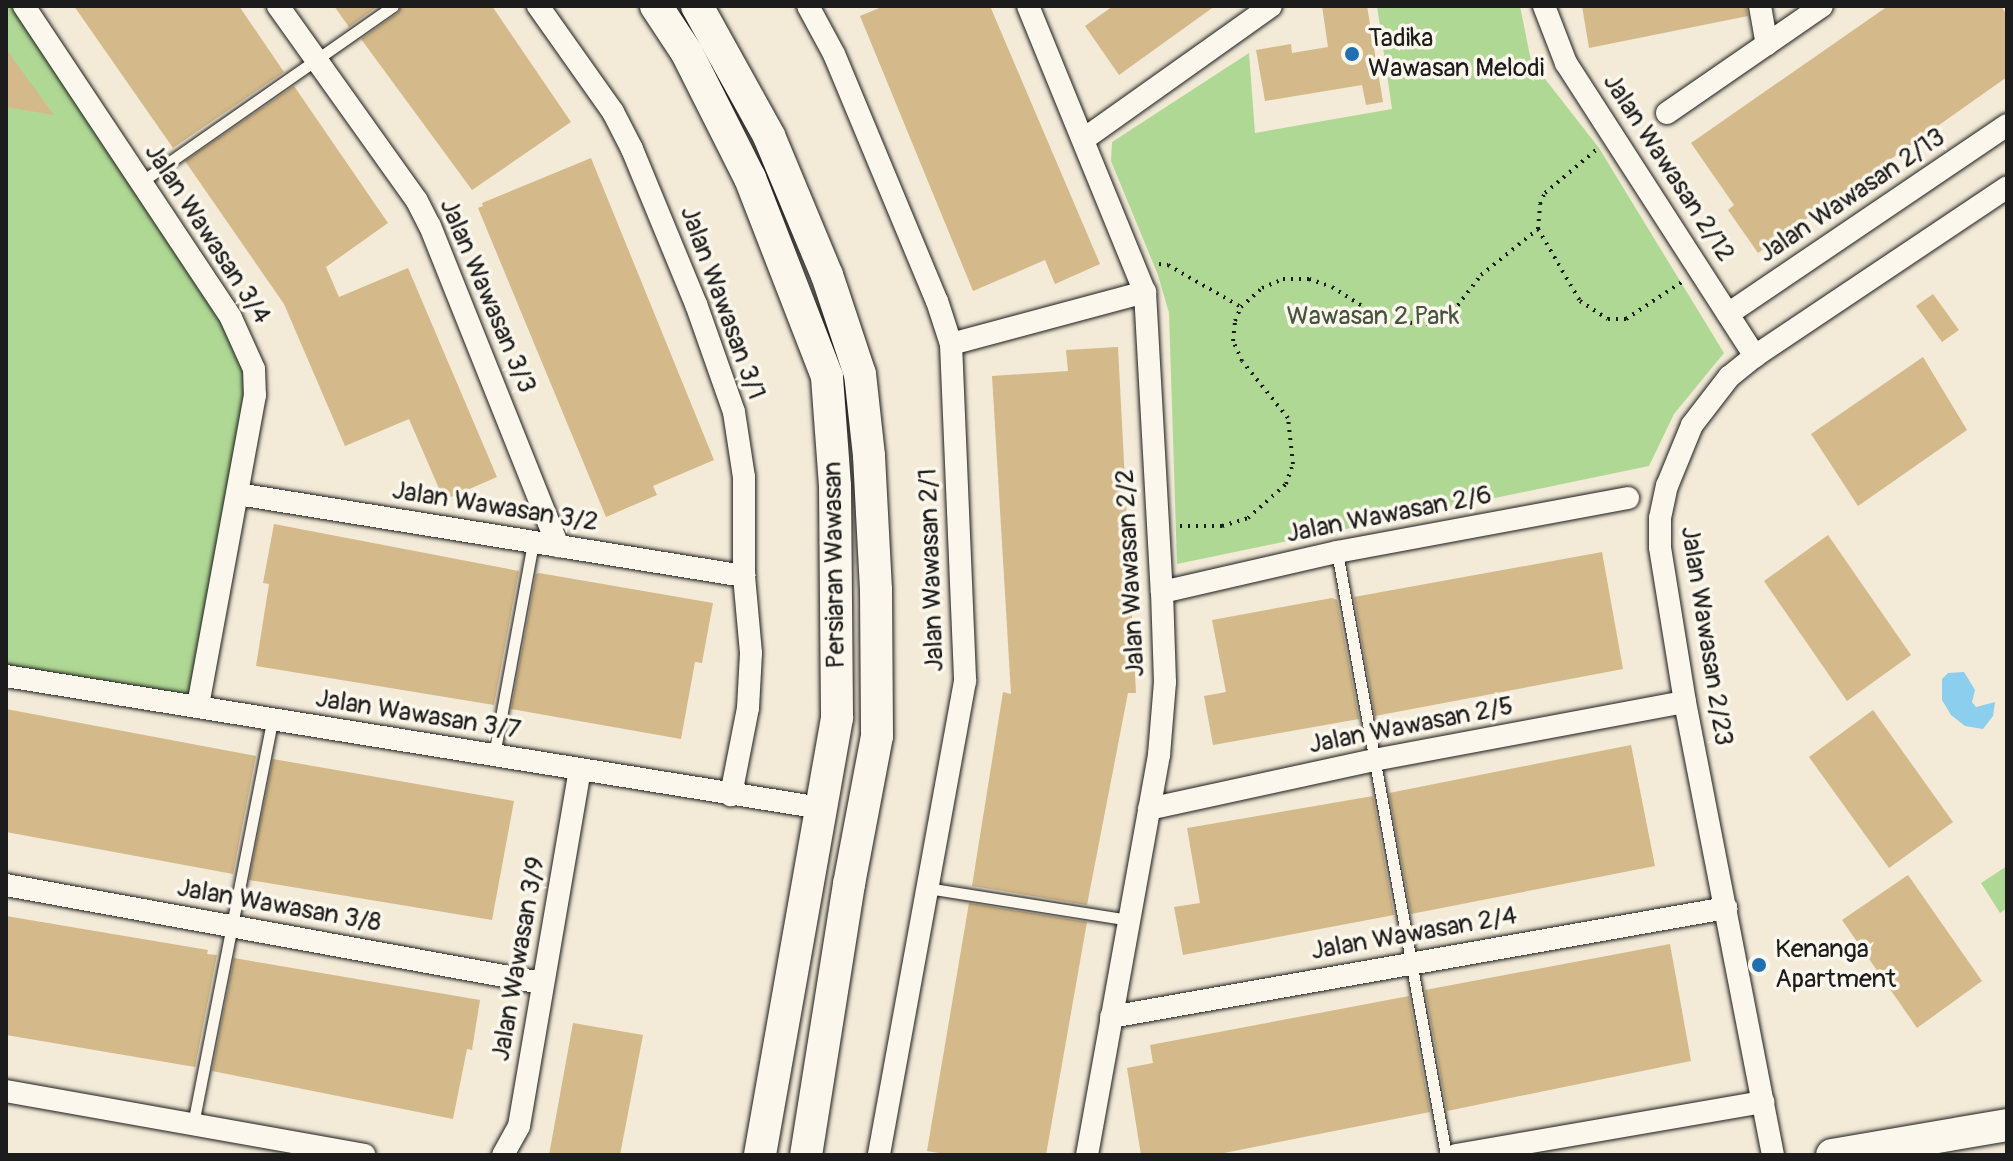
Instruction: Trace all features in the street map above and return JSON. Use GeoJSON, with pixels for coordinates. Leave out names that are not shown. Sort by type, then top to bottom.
{"type":"FeatureCollection","features":[{"type":"Feature","properties":{"kind":"main road","name":"Persiaran Wawasan"},"geometry":{"type":"LineString","coordinates":[[656,6],[687,53],[750,178],[827,377],[835,486],[837,718],[760,1155]]}},
{"type":"Feature","properties":{"kind":"main road","name":"Persiaran Wawasan"},"geometry":{"type":"LineString","coordinates":[[697,6],[769,136],[827,275],[860,374],[869,456],[876,590],[877,736],[849,884],[810,1146]]}},
{"type":"Feature","properties":{"kind":"main road"},"geometry":{"type":"LineString","coordinates":[[849,884],[841,827],[831,813],[821,808],[850,782],[877,736]]}},
{"type":"Feature","properties":{"kind":"main road"},"geometry":{"type":"LineString","coordinates":[[1832,1155],[2007,1125]]}},
{"type":"Feature","properties":{"kind":"street","name":"Jalan Wawasan 3/4"},"geometry":{"type":"LineString","coordinates":[[24,6],[231,318],[254,369],[255,395],[198,707]]}},
{"type":"Feature","properties":{"kind":"street","name":"Jalan Wawasan 3/3"},"geometry":{"type":"LineString","coordinates":[[278,6],[417,201],[430,226],[558,546]]}},
{"type":"Feature","properties":{"kind":"street","name":"Jalan Wawasan 3/1"},"geometry":{"type":"LineString","coordinates":[[538,6],[613,112],[654,199],[718,361],[734,412],[744,477],[744,576],[751,653],[748,708],[731,795]]}},
{"type":"Feature","properties":{"kind":"street","name":"Jalan Wawasan 2/1"},"geometry":{"type":"LineString","coordinates":[[808,6],[834,54],[937,301],[951,344],[965,681],[879,1155]]}},
{"type":"Feature","properties":{"kind":"street","name":"Jalan Wawasan 2/2"},"geometry":{"type":"LineString","coordinates":[[1028,6],[1145,292],[1162,592],[1165,682],[1159,755],[1087,1155]]}},
{"type":"Feature","properties":{"kind":"street"},"geometry":{"type":"LineString","coordinates":[[1084,139],[1271,6]]}},
{"type":"Feature","properties":{"kind":"street","name":"Jalan Wawasan 2/12"},"geometry":{"type":"LineString","coordinates":[[1544,6],[1566,63],[1755,356]]}},
{"type":"Feature","properties":{"kind":"street"},"geometry":{"type":"LineString","coordinates":[[1760,6],[1767,44]]}},
{"type":"Feature","properties":{"kind":"street"},"geometry":{"type":"LineString","coordinates":[[1667,113],[1822,6]]}},
{"type":"Feature","properties":{"kind":"street","name":"Jalan Wawasan 2/13"},"geometry":{"type":"LineString","coordinates":[[1728,314],[2007,125]]}},
{"type":"Feature","properties":{"kind":"street","name":"Jalan Wawasan 2/23"},"geometry":{"type":"LineString","coordinates":[[1773,1155],[1685,702],[1660,547],[1660,518],[1667,486],[1692,425],[1714,393],[1755,356],[2007,187]]}},
{"type":"Feature","properties":{"kind":"street"},"geometry":{"type":"LineString","coordinates":[[951,344],[1145,292]]}},
{"type":"Feature","properties":{"kind":"street","name":"Jalan Wawasan 3/2"},"geometry":{"type":"LineString","coordinates":[[238,494],[744,576]]}},
{"type":"Feature","properties":{"kind":"street","name":"Jalan Wawasan 2/6"},"geometry":{"type":"LineString","coordinates":[[1162,592],[1337,552],[1628,498]]}},
{"type":"Feature","properties":{"kind":"street","name":"Jalan Wawasan 3/7"},"geometry":{"type":"LineString","coordinates":[[6,676],[821,808]]}},
{"type":"Feature","properties":{"kind":"street","name":"Jalan Wawasan 2/5"},"geometry":{"type":"LineString","coordinates":[[1149,809],[1374,760],[1685,702]]}},
{"type":"Feature","properties":{"kind":"street","name":"Jalan Wawasan 3/9"},"geometry":{"type":"LineString","coordinates":[[503,1155],[519,1126],[580,769]]}},
{"type":"Feature","properties":{"kind":"street","name":"Jalan Wawasan 3/8"},"geometry":{"type":"LineString","coordinates":[[6,885],[542,983]]}},
{"type":"Feature","properties":{"kind":"street","name":"Jalan Wawasan 2/4"},"geometry":{"type":"LineString","coordinates":[[1111,1017],[1726,908]]}},
{"type":"Feature","properties":{"kind":"street"},"geometry":{"type":"LineString","coordinates":[[6,1091],[364,1155]]}},
{"type":"Feature","properties":{"kind":"street"},"geometry":{"type":"LineString","coordinates":[[1456,1155],[1763,1102]]}},
{"type":"Feature","properties":{"kind":"lane"},"geometry":{"type":"LineString","coordinates":[[141,182],[393,6]]}},
{"type":"Feature","properties":{"kind":"lane"},"geometry":{"type":"LineString","coordinates":[[494,755],[533,543]]}},
{"type":"Feature","properties":{"kind":"lane"},"geometry":{"type":"LineString","coordinates":[[1337,552],[1446,1155]]}},
{"type":"Feature","properties":{"kind":"lane"},"geometry":{"type":"LineString","coordinates":[[193,1124],[234,927],[272,720]]}},
{"type":"Feature","properties":{"kind":"lane"},"geometry":{"type":"LineString","coordinates":[[927,888],[1129,920]]}},
{"type":"Feature","properties":{"kind":"path"},"geometry":{"type":"LineString","coordinates":[[1616,137],[1545,193],[1540,204],[1538,229],[1580,301],[1608,319],[1626,319],[1701,271]]}},
{"type":"Feature","properties":{"kind":"path"},"geometry":{"type":"LineString","coordinates":[[1174,526],[1222,526],[1248,518],[1286,484],[1293,464],[1288,418],[1242,361],[1233,341],[1235,321],[1241,307],[1262,288],[1283,279],[1309,279],[1332,287],[1386,321],[1427,324],[1448,318],[1481,275],[1538,229]]}},
{"type":"Feature","properties":{"kind":"path"},"geometry":{"type":"LineString","coordinates":[[1132,264],[1168,265],[1241,307]]}},
{"type":"Feature","properties":{"kind":"green space"},"geometry":{"type":"Polygon","coordinates":[[[6,6],[24,6],[254,369],[198,707],[6,673],[6,6]]]}},
{"type":"Feature","properties":{"kind":"green space","name":"Wawasan 2 Park"},"geometry":{"type":"Polygon","coordinates":[[[1377,6],[1520,6],[1531,61],[1599,148],[1724,353],[1674,414],[1649,466],[1177,564],[1169,313],[1158,275],[1111,161],[1112,142],[1249,53],[1255,133],[1392,109],[1377,6]]]}},
{"type":"Feature","properties":{"kind":"green space"},"geometry":{"type":"Polygon","coordinates":[[[2007,866],[2007,908],[2000,913],[1981,883],[2007,866]]]}},
{"type":"Feature","properties":{"kind":"water"},"geometry":{"type":"Polygon","coordinates":[[[1964,672],[1975,690],[1972,702],[1976,707],[1995,702],[1993,716],[1983,729],[1965,726],[1951,715],[1942,700],[1942,679],[1948,673],[1964,672]]]}},
{"type":"Feature","properties":{"kind":"building"},"geometry":{"type":"Polygon","coordinates":[[[74,6],[239,6],[284,72],[173,148],[74,6]]]}},
{"type":"Feature","properties":{"kind":"building"},"geometry":{"type":"Polygon","coordinates":[[[334,6],[378,6],[349,27],[334,6]]]}},
{"type":"Feature","properties":{"kind":"building"},"geometry":{"type":"Polygon","coordinates":[[[401,6],[492,6],[571,122],[472,190],[361,39],[398,13],[401,6]]]}},
{"type":"Feature","properties":{"kind":"building"},"geometry":{"type":"Polygon","coordinates":[[[884,6],[990,6],[1100,264],[1055,284],[1045,260],[973,291],[860,16],[884,6]]]}},
{"type":"Feature","properties":{"kind":"building"},"geometry":{"type":"Polygon","coordinates":[[[1113,6],[1215,6],[1119,75],[1085,26],[1113,6]]]}},
{"type":"Feature","properties":{"kind":"building","name":"Tadika Wawasan Melodi"},"geometry":{"type":"Polygon","coordinates":[[[1322,6],[1367,6],[1383,102],[1366,105],[1362,85],[1265,101],[1256,50],[1291,44],[1292,53],[1328,47],[1322,6]]]}},
{"type":"Feature","properties":{"kind":"building"},"geometry":{"type":"Polygon","coordinates":[[[1582,6],[1746,6],[1748,16],[1589,48],[1582,6]]]}},
{"type":"Feature","properties":{"kind":"building"},"geometry":{"type":"Polygon","coordinates":[[[1888,6],[2001,6],[2007,15],[2007,77],[1758,253],[1728,210],[1734,205],[1691,143],[1888,6]]]}},
{"type":"Feature","properties":{"kind":"building"},"geometry":{"type":"Polygon","coordinates":[[[6,49],[54,115],[6,107],[6,49]]]}},
{"type":"Feature","properties":{"kind":"building"},"geometry":{"type":"Polygon","coordinates":[[[294,86],[388,223],[326,267],[339,297],[408,268],[497,477],[444,500],[409,419],[345,446],[284,304],[185,161],[294,86]]]}},
{"type":"Feature","properties":{"kind":"building"},"geometry":{"type":"Polygon","coordinates":[[[591,158],[714,460],[653,486],[657,495],[606,517],[478,208],[483,206],[482,203],[591,158]]]}},
{"type":"Feature","properties":{"kind":"building"},"geometry":{"type":"Polygon","coordinates":[[[1933,294],[1959,330],[1942,342],[1916,306],[1933,294]]]}},
{"type":"Feature","properties":{"kind":"building"},"geometry":{"type":"Polygon","coordinates":[[[1118,347],[1136,693],[1128,693],[1087,905],[972,886],[1003,692],[1011,694],[992,376],[1068,371],[1066,350],[1118,347]]]}},
{"type":"Feature","properties":{"kind":"building"},"geometry":{"type":"Polygon","coordinates":[[[1923,357],[1967,430],[1858,506],[1811,434],[1923,357]]]}},
{"type":"Feature","properties":{"kind":"building"},"geometry":{"type":"Polygon","coordinates":[[[274,524],[519,571],[494,705],[256,666],[269,584],[263,583],[274,524]]]}},
{"type":"Feature","properties":{"kind":"building"},"geometry":{"type":"Polygon","coordinates":[[[1828,535],[1911,655],[1847,701],[1764,581],[1828,535]]]}},
{"type":"Feature","properties":{"kind":"building"},"geometry":{"type":"Polygon","coordinates":[[[1602,552],[1623,669],[1375,716],[1354,597],[1602,552]]]}},
{"type":"Feature","properties":{"kind":"building"},"geometry":{"type":"Polygon","coordinates":[[[536,574],[713,603],[702,663],[695,662],[681,739],[511,709],[536,574]]]}},
{"type":"Feature","properties":{"kind":"building"},"geometry":{"type":"Polygon","coordinates":[[[1332,598],[1337,600],[1359,719],[1213,745],[1204,696],[1226,692],[1212,620],[1332,598]]]}},
{"type":"Feature","properties":{"kind":"building"},"geometry":{"type":"Polygon","coordinates":[[[6,709],[256,756],[233,874],[6,832],[6,709]]]}},
{"type":"Feature","properties":{"kind":"building"},"geometry":{"type":"Polygon","coordinates":[[[1873,710],[1953,822],[1889,868],[1809,757],[1873,710]]]}},
{"type":"Feature","properties":{"kind":"building"},"geometry":{"type":"Polygon","coordinates":[[[1631,745],[1655,866],[1411,914],[1389,793],[1631,745]]]}},
{"type":"Feature","properties":{"kind":"building"},"geometry":{"type":"Polygon","coordinates":[[[273,759],[514,801],[492,920],[249,880],[273,759]]]}},
{"type":"Feature","properties":{"kind":"building"},"geometry":{"type":"Polygon","coordinates":[[[1373,796],[1394,915],[1183,955],[1174,907],[1200,903],[1187,828],[1373,796]]]}},
{"type":"Feature","properties":{"kind":"building"},"geometry":{"type":"Polygon","coordinates":[[[1908,875],[1982,981],[1917,1028],[1842,920],[1908,875]]]}},
{"type":"Feature","properties":{"kind":"building"},"geometry":{"type":"Polygon","coordinates":[[[969,903],[1087,922],[1046,1155],[951,1155],[927,1151],[969,903]]]}},
{"type":"Feature","properties":{"kind":"building"},"geometry":{"type":"Polygon","coordinates":[[[6,916],[208,950],[207,954],[217,955],[195,1067],[6,1035],[6,916]]]}},
{"type":"Feature","properties":{"kind":"building"},"geometry":{"type":"Polygon","coordinates":[[[1670,944],[1691,1061],[1447,1111],[1425,990],[1670,944]]]}},
{"type":"Feature","properties":{"kind":"building"},"geometry":{"type":"Polygon","coordinates":[[[234,958],[480,1000],[472,1050],[467,1049],[453,1119],[212,1071],[234,958]]]}},
{"type":"Feature","properties":{"kind":"building"},"geometry":{"type":"Polygon","coordinates":[[[1409,996],[1430,1112],[1214,1155],[1141,1155],[1127,1068],[1153,1063],[1150,1045],[1409,996]]]}},
{"type":"Feature","properties":{"kind":"building"},"geometry":{"type":"Polygon","coordinates":[[[573,1023],[643,1035],[620,1155],[549,1155],[573,1023]]]}},
{"type":"Feature","properties":{"kind":"place","name":"Tadika Wawasan Melodi"},"geometry":{"type":"Point","coordinates":[1352,54]}},
{"type":"Feature","properties":{"kind":"place","name":"Kenanga Apartment"},"geometry":{"type":"Point","coordinates":[1759,965]}}]}
